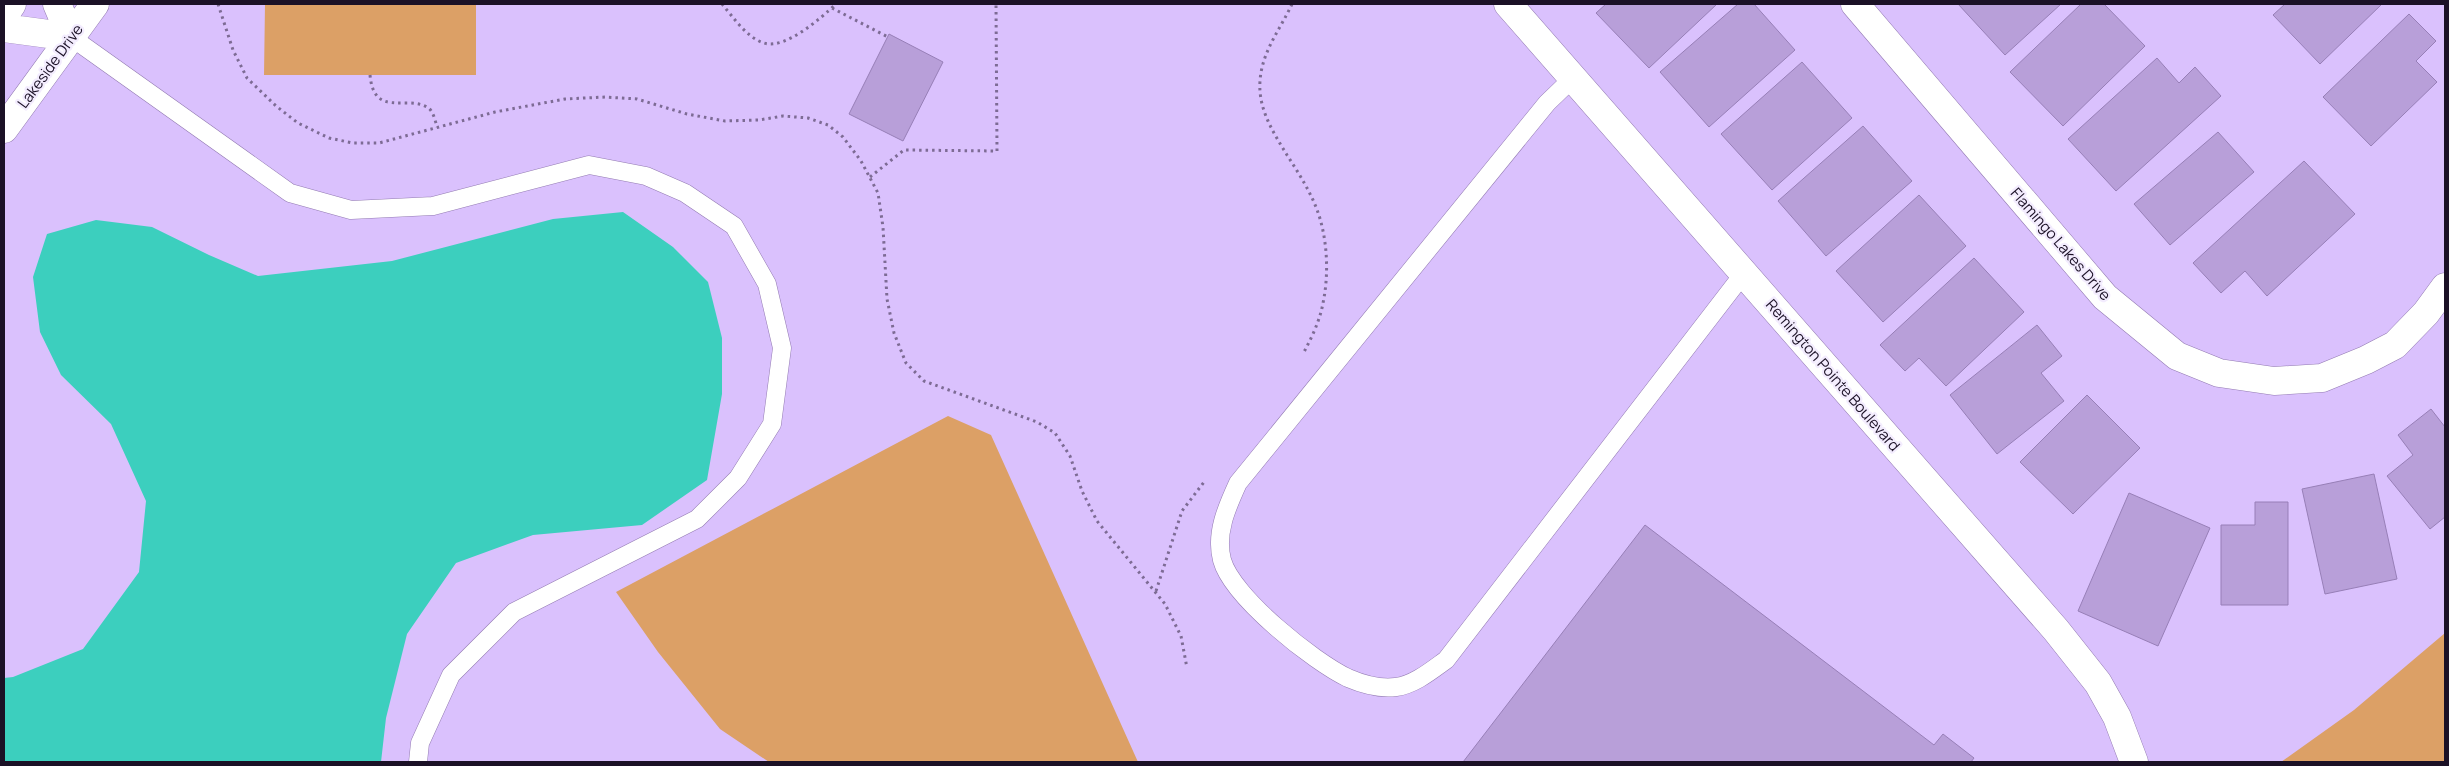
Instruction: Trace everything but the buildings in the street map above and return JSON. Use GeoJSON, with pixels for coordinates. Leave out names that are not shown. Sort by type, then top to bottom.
{"type":"FeatureCollection","features":[{"type":"Feature","properties":{"kind":"street"},"geometry":{"type":"LineString","coordinates":[[4,16],[12,4]]}},
{"type":"Feature","properties":{"kind":"street"},"geometry":{"type":"LineString","coordinates":[[57,4],[71,38]]}},
{"type":"Feature","properties":{"kind":"street","name":"Lakeside Drive"},"geometry":{"type":"LineString","coordinates":[[4,129],[95,4]]}},
{"type":"Feature","properties":{"kind":"street","name":"Remington Pointe Boulevard"},"geometry":{"type":"LineString","coordinates":[[1508,4],[2056,630],[2092,675],[2117,716],[2134,762]]}},
{"type":"Feature","properties":{"kind":"street","name":"Flamingo Lakes Drive"},"geometry":{"type":"LineString","coordinates":[[1855,4],[2106,297],[2178,356],[2218,372],[2274,382],[2322,378],[2366,360],[2395,345],[2426,313],[2445,288]]}},
{"type":"Feature","properties":{"kind":"street"},"geometry":{"type":"LineString","coordinates":[[4,28],[71,38]]}},
{"type":"Feature","properties":{"kind":"lane"},"geometry":{"type":"LineString","coordinates":[[71,38],[290,193],[351,210],[433,206],[589,165],[646,176],[685,193],[734,226],[767,284],[782,348],[772,424],[738,478],[697,519],[514,612],[451,675],[420,743],[418,762]]}},
{"type":"Feature","properties":{"kind":"lane"},"geometry":{"type":"LineString","coordinates":[[1573,78],[1547,103],[1238,483],[1227,506],[1220,537],[1223,561],[1235,582],[1268,621],[1310,654],[1348,678],[1379,687],[1398,687],[1422,676],[1446,660],[1744,273]]}},
{"type":"Feature","properties":{"kind":"path"},"geometry":{"type":"LineString","coordinates":[[722,4],[750,35],[764,43],[775,44],[786,42],[836,4]]}},
{"type":"Feature","properties":{"kind":"path"},"geometry":{"type":"LineString","coordinates":[[870,177],[904,150],[997,151],[996,4]]}},
{"type":"Feature","properties":{"kind":"path"},"geometry":{"type":"LineString","coordinates":[[1292,4],[1264,58],[1260,81],[1262,106],[1271,128],[1313,199],[1322,225],[1325,269],[1323,303],[1314,332],[1298,360]]}},
{"type":"Feature","properties":{"kind":"path"},"geometry":{"type":"LineString","coordinates":[[832,8],[888,38]]}},
{"type":"Feature","properties":{"kind":"path"},"geometry":{"type":"LineString","coordinates":[[370,75],[371,86],[377,95],[389,104],[415,104],[428,107],[433,113],[436,127]]}},
{"type":"Feature","properties":{"kind":"path"},"geometry":{"type":"LineString","coordinates":[[1156,591],[1182,511],[1210,475]]}},
{"type":"Feature","properties":{"kind":"shaded area"},"geometry":{"type":"Polygon","coordinates":[[[265,4],[476,4],[476,75],[264,75],[265,4]]]}},
{"type":"Feature","properties":{"kind":"shaded area"},"geometry":{"type":"Polygon","coordinates":[[[623,212],[673,247],[708,282],[722,338],[722,394],[707,480],[642,525],[533,535],[456,563],[407,634],[386,718],[381,762],[4,762],[4,678],[13,677],[83,649],[139,572],[146,501],[111,424],[61,375],[40,332],[33,277],[47,234],[96,220],[152,227],[258,276],[392,261],[553,219],[623,212]]]}},
{"type":"Feature","properties":{"kind":"shaded area"},"geometry":{"type":"Polygon","coordinates":[[[948,416],[991,435],[1138,762],[769,762],[720,729],[658,652],[616,592],[948,416]]]}},
{"type":"Feature","properties":{"kind":"shaded area"},"geometry":{"type":"Polygon","coordinates":[[[2445,633],[2445,762],[2281,762],[2354,710],[2445,633]]]}}]}
